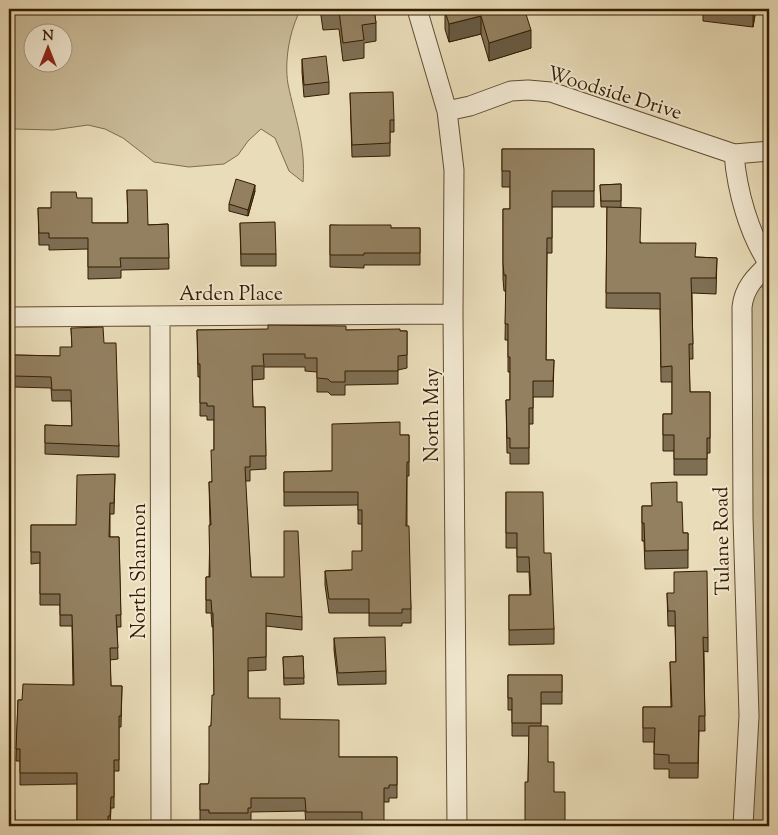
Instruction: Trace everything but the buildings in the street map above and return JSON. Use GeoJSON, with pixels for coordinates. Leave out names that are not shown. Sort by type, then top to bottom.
{"type":"FeatureCollection","features":[{"type":"Feature","properties":{"kind":"street","name":"North May"},"geometry":{"type":"LineString","coordinates":[[417,9],[447,111],[454,170],[456,826]]}},
{"type":"Feature","properties":{"kind":"street","name":"Woodside Drive"},"geometry":{"type":"LineString","coordinates":[[447,111],[470,106],[511,91],[551,92],[734,154],[769,151]]}},
{"type":"Feature","properties":{"kind":"street"},"geometry":{"type":"LineString","coordinates":[[734,154],[736,174],[742,199],[759,245],[769,264]]}},
{"type":"Feature","properties":{"kind":"street","name":"Tulane Road"},"geometry":{"type":"LineString","coordinates":[[743,826],[749,716],[743,518],[742,307],[750,284],[769,264]]}},
{"type":"Feature","properties":{"kind":"street","name":"Arden Place"},"geometry":{"type":"LineString","coordinates":[[9,317],[453,314]]}},
{"type":"Feature","properties":{"kind":"street","name":"North Shannon"},"geometry":{"type":"LineString","coordinates":[[160,316],[161,826]]}},
{"type":"Feature","properties":{"kind":"shaded area"},"geometry":{"type":"Polygon","coordinates":[[[9,9],[301,9],[291,35],[287,55],[287,75],[303,156],[303,182],[289,171],[275,138],[261,129],[248,141],[238,155],[224,164],[189,167],[154,162],[123,138],[105,129],[88,125],[53,130],[14,129],[9,132],[9,9]]]}},
{"type":"Feature","properties":{"kind":"shaded area"},"geometry":{"type":"Polygon","coordinates":[[[761,287],[769,287],[769,826],[749,826],[751,296],[761,287]]]}}]}
